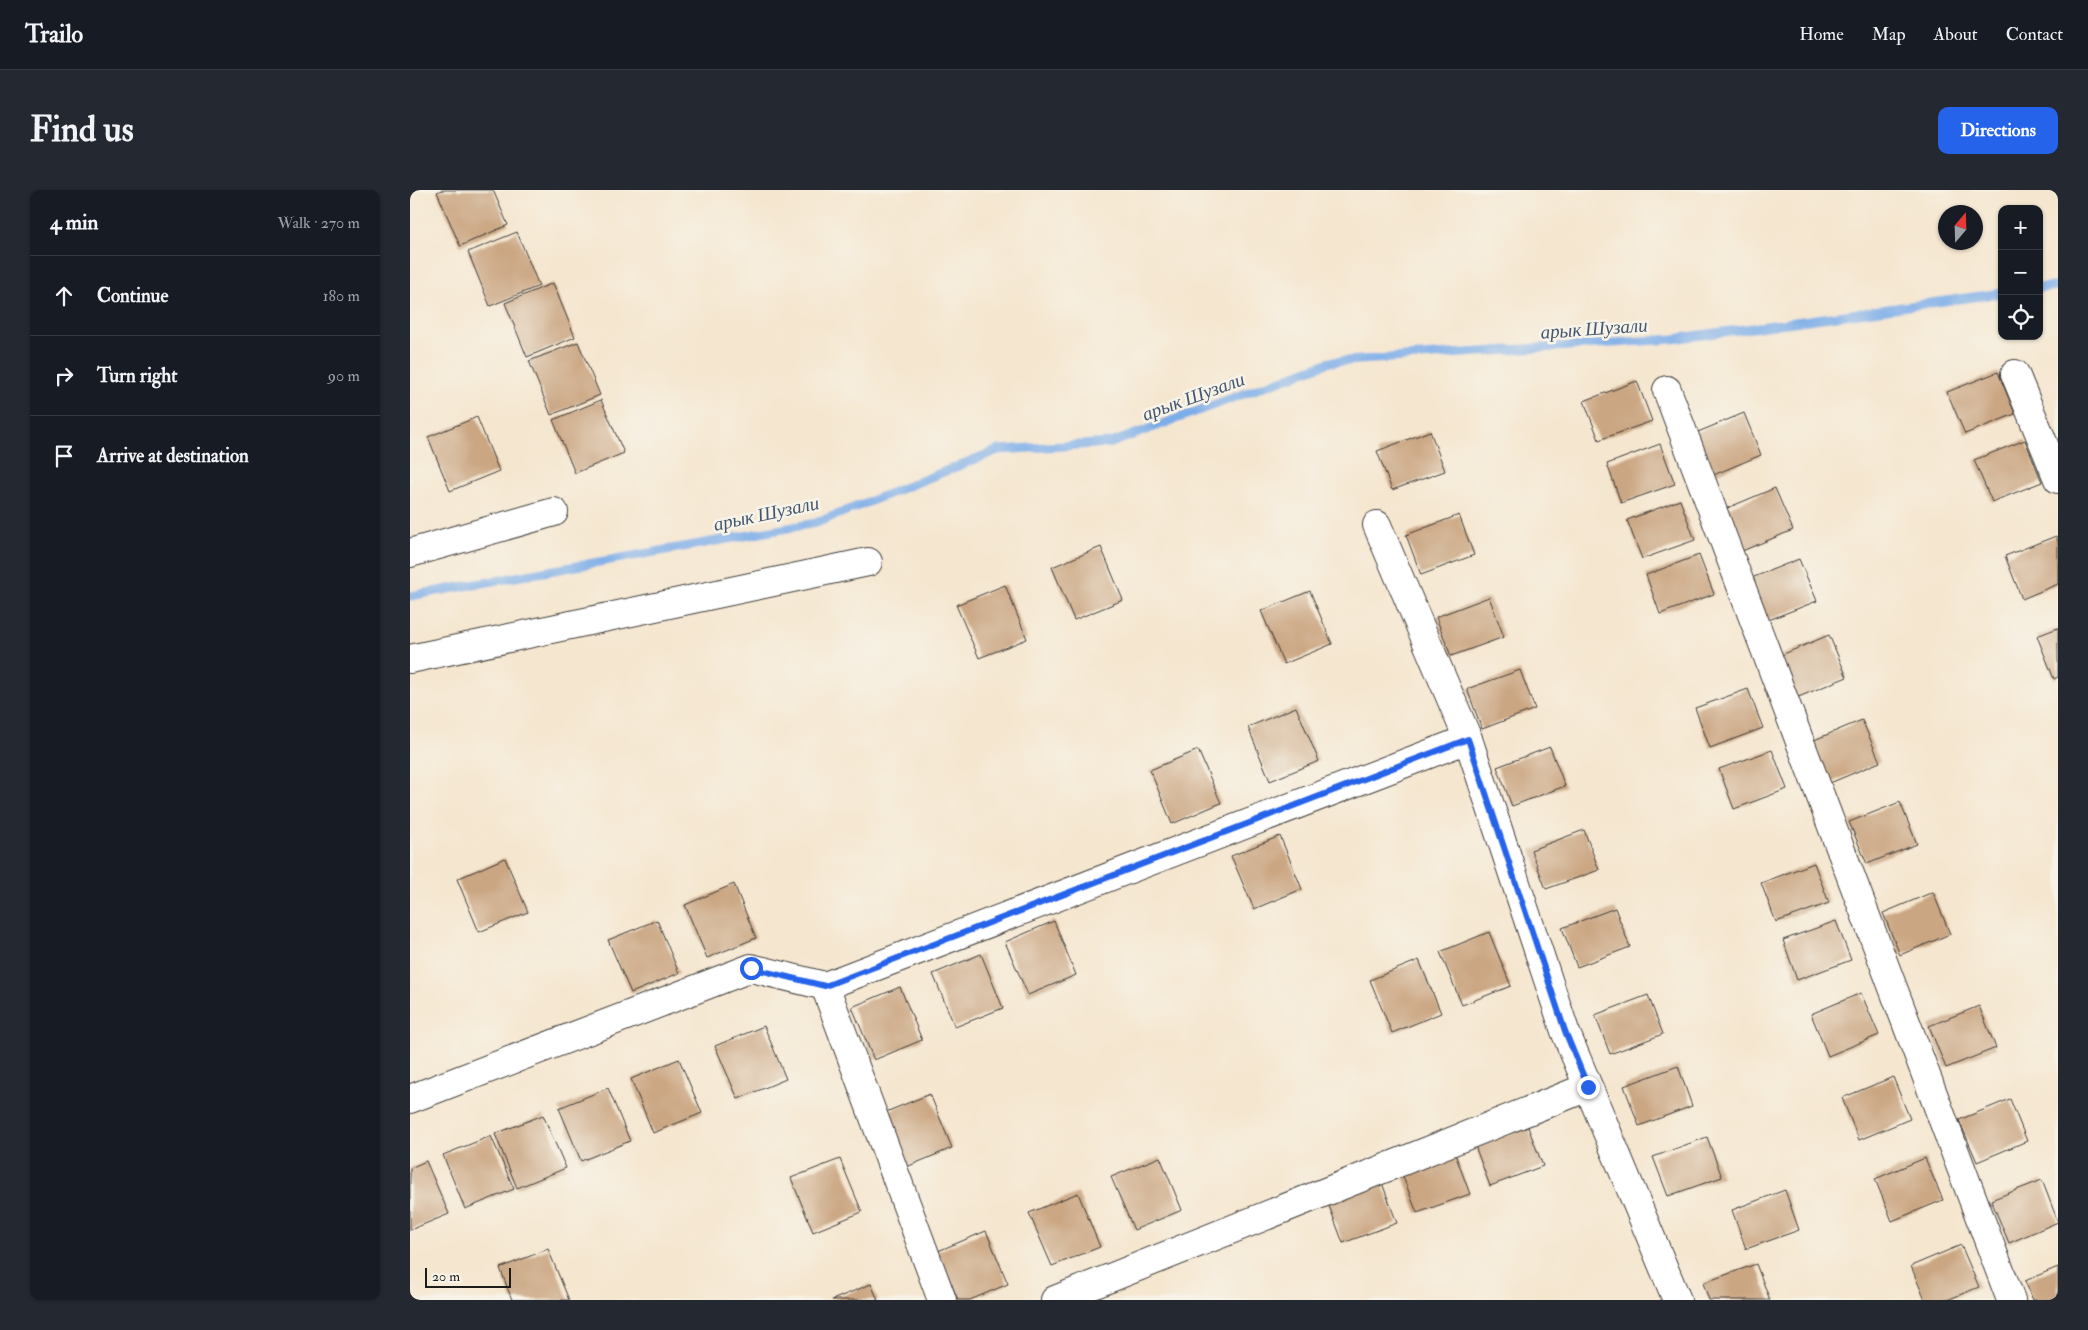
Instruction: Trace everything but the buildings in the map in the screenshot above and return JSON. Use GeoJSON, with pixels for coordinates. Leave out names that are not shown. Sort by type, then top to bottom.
{"type":"FeatureCollection","features":[{"type":"Feature","properties":{"kind":"street"},"geometry":{"type":"LineString","coordinates":[[2015,374],[2058,479]]}},
{"type":"Feature","properties":{"kind":"street"},"geometry":{"type":"LineString","coordinates":[[1667,390],[2010,1300]]}},
{"type":"Feature","properties":{"kind":"street"},"geometry":{"type":"LineString","coordinates":[[410,553],[554,512]]}},
{"type":"Feature","properties":{"kind":"street"},"geometry":{"type":"LineString","coordinates":[[1377,525],[1468,739],[1562,1022],[1677,1300]]}},
{"type":"Feature","properties":{"kind":"street"},"geometry":{"type":"LineString","coordinates":[[410,659],[868,562]]}},
{"type":"Feature","properties":{"kind":"street"},"geometry":{"type":"LineString","coordinates":[[410,1099],[751,968],[825,986],[1468,739]]}},
{"type":"Feature","properties":{"kind":"street"},"geometry":{"type":"LineString","coordinates":[[825,986],[942,1300]]}},
{"type":"Feature","properties":{"kind":"street"},"geometry":{"type":"LineString","coordinates":[[1055,1300],[1588,1087]]}},
{"type":"Feature","properties":{"kind":"waterway","name":"арык Шузали"},"geometry":{"type":"LineString","coordinates":[[2043,288],[2058,286]]}},
{"type":"Feature","properties":{"kind":"waterway","name":"арык Шузали"},"geometry":{"type":"LineString","coordinates":[[410,596],[816,523],[998,450],[1111,443],[1330,362],[1673,339],[1998,294]]}},
{"type":"Feature","properties":{"kind":"route"},"geometry":{"type":"LineString","coordinates":[[751,968],[825,986],[1468,739],[1565,1031],[1588,1087]]}}]}
